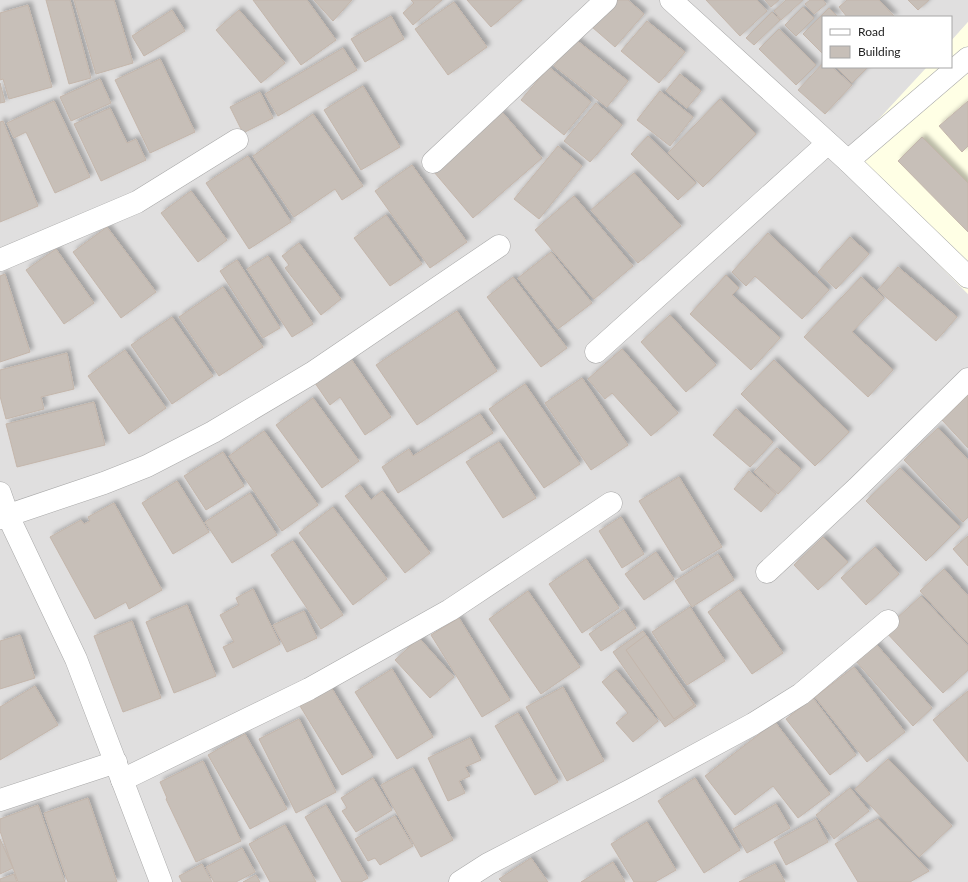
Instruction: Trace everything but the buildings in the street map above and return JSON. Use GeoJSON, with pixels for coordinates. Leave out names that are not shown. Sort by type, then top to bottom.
{"type":"FeatureCollection","features":[{"type":"Feature","properties":{"kind":"street"},"geometry":{"type":"LineString","coordinates":[[433,162],[606,0]]}},
{"type":"Feature","properties":{"kind":"street"},"geometry":{"type":"LineString","coordinates":[[671,0],[848,161],[968,278]]}},
{"type":"Feature","properties":{"kind":"street"},"geometry":{"type":"LineString","coordinates":[[848,161],[968,58]]}},
{"type":"Feature","properties":{"kind":"street"},"geometry":{"type":"LineString","coordinates":[[0,260],[137,202],[237,140]]}},
{"type":"Feature","properties":{"kind":"street"},"geometry":{"type":"LineString","coordinates":[[596,352],[828,143]]}},
{"type":"Feature","properties":{"kind":"street"},"geometry":{"type":"LineString","coordinates":[[4,517],[104,483],[140,469],[213,432],[312,373],[499,246]]}},
{"type":"Feature","properties":{"kind":"street"},"geometry":{"type":"LineString","coordinates":[[767,572],[857,488],[968,379]]}},
{"type":"Feature","properties":{"kind":"street"},"geometry":{"type":"LineString","coordinates":[[0,492],[4,517],[76,659],[161,882]]}},
{"type":"Feature","properties":{"kind":"street"},"geometry":{"type":"LineString","coordinates":[[0,800],[119,771],[309,689],[450,610],[611,503]]}},
{"type":"Feature","properties":{"kind":"street"},"geometry":{"type":"LineString","coordinates":[[460,882],[488,864],[631,790],[753,724],[801,694],[888,621]]}},
{"type":"Feature","properties":{"kind":"shaded area"},"geometry":{"type":"Polygon","coordinates":[[[0,0],[968,0],[968,22],[952,40],[952,16],[822,16],[822,68],[926,68],[838,164],[968,294],[968,882],[0,882],[0,0]]]}},
{"type":"Feature","properties":{"kind":"shaded area"},"geometry":{"type":"Polygon","coordinates":[[[968,22],[968,294],[838,163],[926,68],[952,68],[952,40],[968,22]]]}}]}
